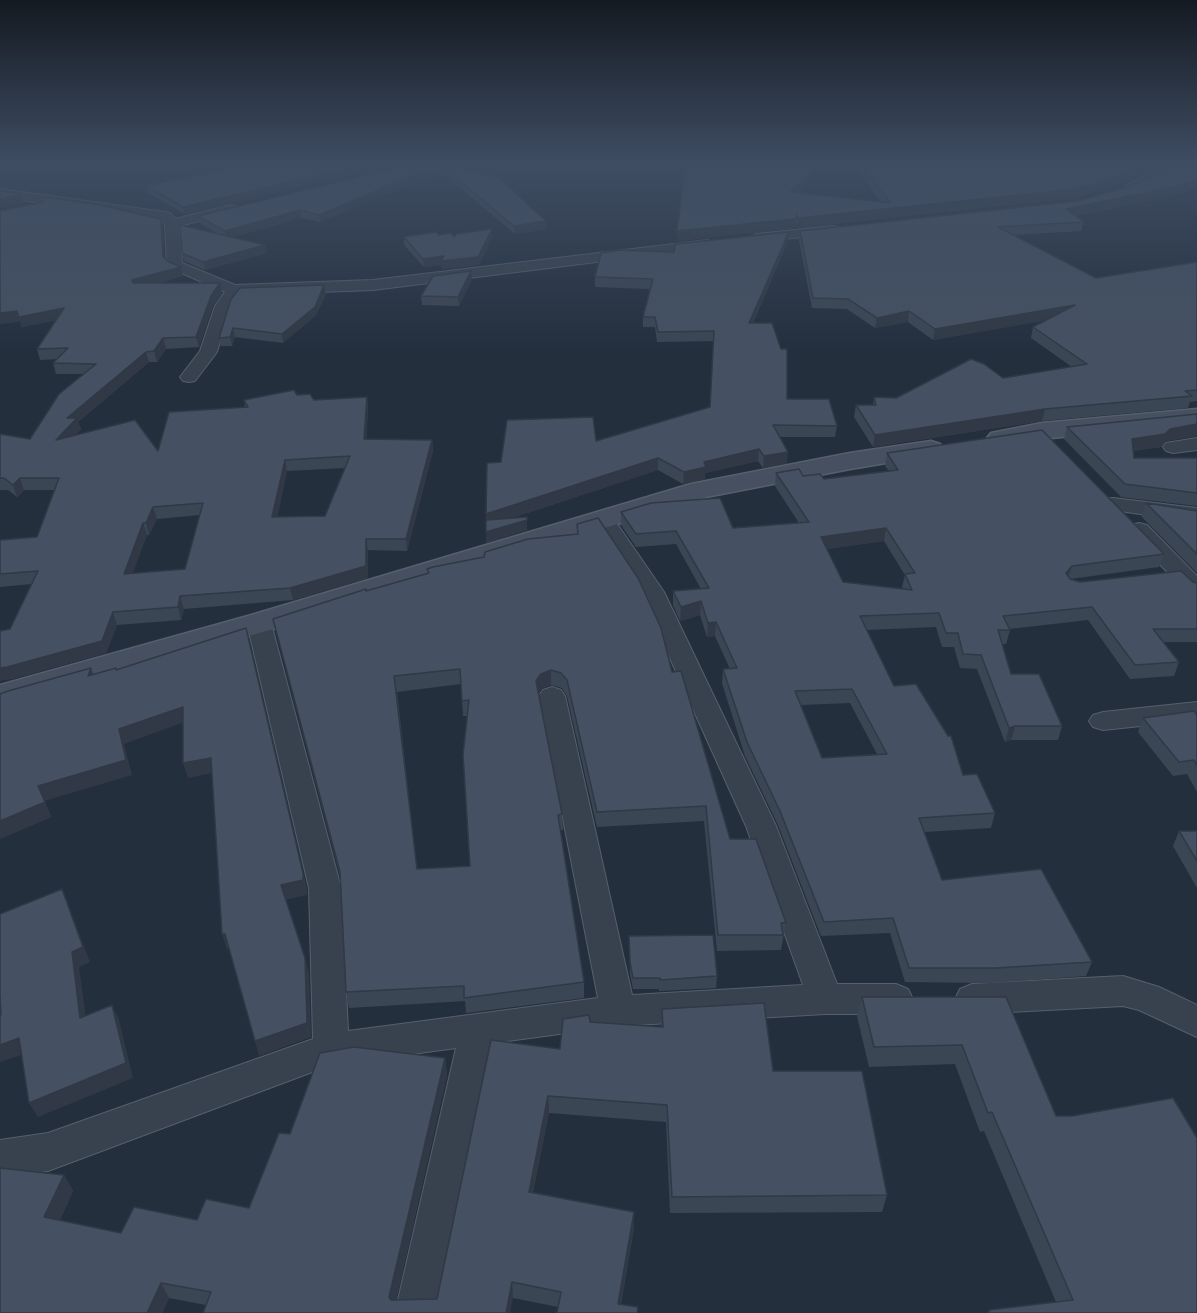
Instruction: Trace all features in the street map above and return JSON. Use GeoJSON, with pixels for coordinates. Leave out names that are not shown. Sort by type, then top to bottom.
{"type":"FeatureCollection","features":[{"type":"Feature","properties":{"kind":"main road"},"geometry":{"type":"LineString","coordinates":[[0,696],[259,623],[701,490],[850,461],[963,444],[1050,439],[1081,429],[1197,416]]}},
{"type":"Feature","properties":{"kind":"street"},"geometry":{"type":"LineString","coordinates":[[172,226],[175,265],[235,290],[373,285],[723,242]]}},
{"type":"Feature","properties":{"kind":"street"},"geometry":{"type":"LineString","coordinates":[[746,239],[852,228]]}},
{"type":"Feature","properties":{"kind":"street"},"geometry":{"type":"LineString","coordinates":[[189,377],[208,352],[223,306],[235,290]]}},
{"type":"Feature","properties":{"kind":"street"},"geometry":{"type":"LineString","coordinates":[[1173,447],[1197,444]]}},
{"type":"Feature","properties":{"kind":"street"},"geometry":{"type":"LineString","coordinates":[[1097,488],[1190,581]]}},
{"type":"Feature","properties":{"kind":"street"},"geometry":{"type":"LineString","coordinates":[[1113,504],[1197,515]]}},
{"type":"Feature","properties":{"kind":"street"},"geometry":{"type":"LineString","coordinates":[[603,520],[652,592],[761,826],[825,999]]}},
{"type":"Feature","properties":{"kind":"street"},"geometry":{"type":"LineString","coordinates":[[1158,576],[1190,581]]}},
{"type":"Feature","properties":{"kind":"street"},"geometry":{"type":"LineString","coordinates":[[259,623],[325,888],[331,1049]]}},
{"type":"Feature","properties":{"kind":"street"},"geometry":{"type":"LineString","coordinates":[[552,696],[618,1011]]}},
{"type":"Feature","properties":{"kind":"street"},"geometry":{"type":"LineString","coordinates":[[1103,721],[1197,711]]}},
{"type":"Feature","properties":{"kind":"street"},"geometry":{"type":"LineString","coordinates":[[0,1160],[48,1152],[331,1049],[618,1011],[825,999],[991,999],[1123,991],[1147,997],[1197,1022]]}},
{"type":"Feature","properties":{"kind":"street"},"geometry":{"type":"LineString","coordinates":[[417,1313],[478,1030]]}},
{"type":"Feature","properties":{"kind":"building"},"geometry":{"type":"Polygon","coordinates":[[[0,226],[161,226],[163,256],[167,261],[181,267],[132,280],[133,283],[220,283],[211,296],[196,337],[163,338],[154,351],[146,352],[67,418],[77,418],[56,440],[135,420],[158,451],[169,412],[248,407],[244,400],[294,390],[297,395],[310,394],[314,400],[367,397],[364,439],[432,440],[406,539],[366,539],[366,566],[290,588],[180,596],[178,607],[113,612],[102,641],[0,668],[0,631],[10,629],[38,571],[0,574],[0,540],[37,537],[59,478],[20,478],[13,485],[4,478],[0,478],[0,434],[30,439],[59,394],[96,364],[53,363],[68,348],[37,349],[64,308],[19,317],[17,311],[0,313],[0,226]],[[350,456],[285,460],[272,517],[325,516],[350,456]],[[203,503],[153,507],[146,523],[143,523],[124,574],[185,569],[203,503]]]}},
{"type":"Feature","properties":{"kind":"building"},"geometry":{"type":"Polygon","coordinates":[[[180,226],[265,245],[203,262],[182,253],[180,226]]]}},
{"type":"Feature","properties":{"kind":"building"},"geometry":{"type":"Polygon","coordinates":[[[216,226],[242,226],[225,231],[216,226]]]}},
{"type":"Feature","properties":{"kind":"building"},"geometry":{"type":"Polygon","coordinates":[[[678,226],[723,226],[677,231],[678,226]]]}},
{"type":"Feature","properties":{"kind":"building"},"geometry":{"type":"Polygon","coordinates":[[[844,226],[1010,226],[998,227],[1096,278],[1197,262],[1197,390],[1185,391],[1192,396],[1045,409],[875,435],[856,405],[876,405],[874,397],[896,398],[971,359],[984,364],[1003,378],[1087,364],[1033,327],[1075,305],[935,329],[909,311],[877,318],[848,299],[813,298],[800,231],[844,226]]]}},
{"type":"Feature","properties":{"kind":"building"},"geometry":{"type":"Polygon","coordinates":[[[492,229],[478,257],[441,261],[444,256],[423,259],[404,237],[436,232],[439,235],[451,233],[454,237],[456,234],[492,229]]]}},
{"type":"Feature","properties":{"kind":"building"},"geometry":{"type":"Polygon","coordinates":[[[789,232],[749,323],[772,323],[781,349],[787,349],[787,399],[829,399],[837,426],[773,425],[788,452],[764,456],[759,449],[704,462],[706,467],[684,472],[658,458],[486,514],[487,463],[501,462],[507,420],[593,417],[596,441],[710,407],[714,331],[658,332],[655,317],[643,317],[653,279],[595,277],[601,253],[620,250],[674,252],[675,244],[789,232]]]}},
{"type":"Feature","properties":{"kind":"building"},"geometry":{"type":"Polygon","coordinates":[[[471,271],[458,297],[421,296],[433,276],[471,271]]]}},
{"type":"Feature","properties":{"kind":"building"},"geometry":{"type":"Polygon","coordinates":[[[324,285],[315,307],[282,334],[233,328],[230,337],[219,338],[231,299],[240,288],[324,285]]]}},
{"type":"Feature","properties":{"kind":"building"},"geometry":{"type":"Polygon","coordinates":[[[1197,414],[1197,424],[1170,429],[1165,434],[1132,439],[1134,458],[1197,458],[1197,493],[1125,484],[1067,427],[1197,414]]]}},
{"type":"Feature","properties":{"kind":"building"},"geometry":{"type":"Polygon","coordinates":[[[1042,430],[1164,554],[1072,566],[1066,573],[1070,579],[1080,582],[1181,571],[1197,583],[1197,629],[1153,629],[1179,662],[1135,665],[1092,607],[1003,616],[1010,630],[998,630],[1011,674],[1039,674],[1062,726],[1009,728],[981,655],[963,654],[958,633],[946,633],[939,613],[860,616],[894,686],[916,684],[948,736],[951,736],[963,775],[977,774],[995,813],[919,818],[942,880],[1041,869],[1092,962],[996,968],[909,968],[893,918],[824,922],[780,811],[747,742],[723,669],[737,668],[716,622],[708,623],[701,601],[681,607],[673,591],[709,588],[676,531],[636,534],[621,512],[651,503],[720,498],[733,528],[809,522],[776,473],[799,469],[803,476],[820,474],[824,479],[898,470],[887,453],[1042,430]],[[886,528],[821,537],[843,582],[912,590],[905,574],[915,573],[886,528]],[[852,689],[795,691],[822,758],[887,754],[852,689]]]}},
{"type":"Feature","properties":{"kind":"building"},"geometry":{"type":"Polygon","coordinates":[[[1146,503],[1197,511],[1197,554],[1146,503]]]}},
{"type":"Feature","properties":{"kind":"building"},"geometry":{"type":"Polygon","coordinates":[[[527,517],[527,520],[486,532],[486,520],[527,517]]]}},
{"type":"Feature","properties":{"kind":"building"},"geometry":{"type":"Polygon","coordinates":[[[598,518],[638,578],[661,628],[672,672],[681,671],[730,839],[756,839],[786,923],[781,923],[783,935],[718,935],[706,806],[597,812],[567,680],[561,673],[551,670],[541,674],[536,681],[562,814],[558,815],[584,982],[464,998],[464,986],[346,992],[340,872],[273,619],[366,589],[366,591],[429,573],[427,569],[433,567],[484,557],[485,552],[528,539],[578,534],[577,524],[598,518]],[[460,669],[394,676],[417,869],[470,866],[463,755],[469,700],[462,701],[460,669]]]}},
{"type":"Feature","properties":{"kind":"building"},"geometry":{"type":"Polygon","coordinates":[[[246,628],[303,873],[303,880],[281,885],[305,958],[307,1023],[255,1041],[225,934],[222,934],[211,758],[183,763],[183,707],[119,729],[126,760],[38,786],[45,802],[0,821],[0,694],[91,668],[88,676],[116,668],[116,670],[246,628]]]}},
{"type":"Feature","properties":{"kind":"building"},"geometry":{"type":"Polygon","coordinates":[[[1194,711],[1197,715],[1197,766],[1194,760],[1179,762],[1143,718],[1194,711]]]}},
{"type":"Feature","properties":{"kind":"building"},"geometry":{"type":"Polygon","coordinates":[[[1179,831],[1197,831],[1197,861],[1179,831]]]}},
{"type":"Feature","properties":{"kind":"building"},"geometry":{"type":"Polygon","coordinates":[[[62,889],[83,947],[72,952],[80,1018],[112,1005],[126,1063],[29,1103],[19,1038],[0,1045],[0,914],[62,889]]]}},
{"type":"Feature","properties":{"kind":"building"},"geometry":{"type":"Polygon","coordinates":[[[713,935],[717,976],[660,980],[660,978],[633,978],[629,936],[713,935]]]}},
{"type":"Feature","properties":{"kind":"building"},"geometry":{"type":"Polygon","coordinates":[[[862,997],[1006,997],[1056,1116],[1072,1116],[1173,1098],[1197,1138],[1197,1313],[990,1313],[989,1310],[1073,1300],[992,1112],[988,1113],[962,1045],[874,1047],[862,997]]]}},
{"type":"Feature","properties":{"kind":"building"},"geometry":{"type":"Polygon","coordinates":[[[764,1003],[773,1071],[862,1071],[887,1195],[672,1197],[667,1105],[548,1096],[529,1192],[634,1212],[618,1304],[638,1307],[637,1313],[557,1313],[561,1292],[512,1282],[506,1313],[203,1313],[211,1292],[161,1283],[147,1313],[0,1313],[0,1168],[64,1175],[44,1217],[121,1233],[134,1207],[197,1220],[206,1199],[249,1208],[279,1133],[290,1134],[320,1053],[354,1047],[445,1058],[389,1297],[391,1300],[437,1299],[491,1040],[560,1049],[563,1019],[589,1015],[590,1022],[663,1027],[662,1009],[764,1003]]]}}]}
